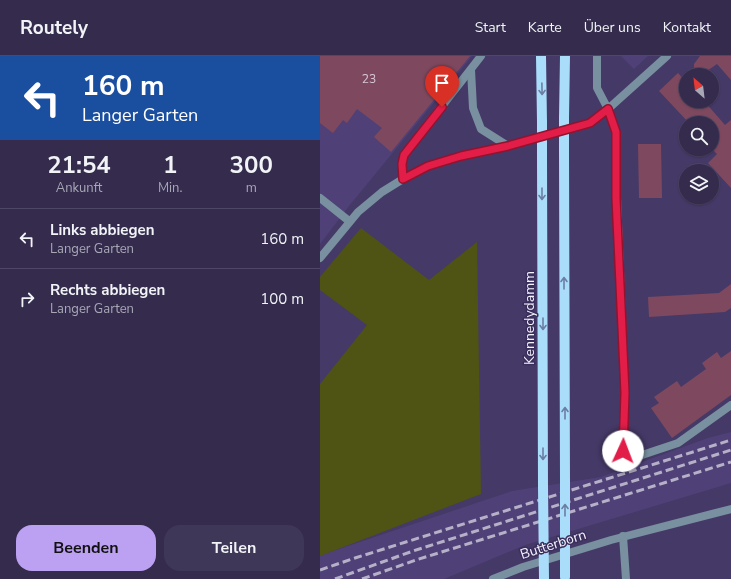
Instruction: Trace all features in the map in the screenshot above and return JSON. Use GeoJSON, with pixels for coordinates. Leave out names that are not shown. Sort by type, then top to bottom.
{"type":"FeatureCollection","features":[{"type":"Feature","properties":{"kind":"main road","name":"Kennedydamm"},"geometry":{"type":"LineString","coordinates":[[541,56],[544,579]]}},
{"type":"Feature","properties":{"kind":"main road"},"geometry":{"type":"LineString","coordinates":[[565,56],[565,578]]}},
{"type":"Feature","properties":{"kind":"street"},"geometry":{"type":"LineString","coordinates":[[403,179],[402,164],[404,155],[482,56]]}},
{"type":"Feature","properties":{"kind":"street"},"geometry":{"type":"LineString","coordinates":[[597,56],[598,88],[608,109],[616,132],[616,198],[625,393],[623,451],[627,460],[678,443],[731,405]]}},
{"type":"Feature","properties":{"kind":"street"},"geometry":{"type":"LineString","coordinates":[[320,258],[349,221],[358,212],[372,200],[403,179],[428,166],[454,158],[508,146],[590,123],[608,109],[667,56]]}},
{"type":"Feature","properties":{"kind":"street"},"geometry":{"type":"LineString","coordinates":[[471,70],[473,108],[481,129],[508,146]]}},
{"type":"Feature","properties":{"kind":"street"},"geometry":{"type":"LineString","coordinates":[[320,198],[349,221]]}},
{"type":"Feature","properties":{"kind":"street","name":"Butterborn"},"geometry":{"type":"LineString","coordinates":[[493,579],[553,557],[623,536],[731,509]]}},
{"type":"Feature","properties":{"kind":"street"},"geometry":{"type":"LineString","coordinates":[[623,536],[626,579]]}},
{"type":"Feature","properties":{"kind":"shaded area"},"geometry":{"type":"Polygon","coordinates":[[[320,56],[472,56],[349,206],[320,244],[320,56]]]}},
{"type":"Feature","properties":{"kind":"shaded area"},"geometry":{"type":"Polygon","coordinates":[[[621,56],[648,56],[634,69],[621,56]]]}},
{"type":"Feature","properties":{"kind":"shaded area"},"geometry":{"type":"Polygon","coordinates":[[[731,432],[731,483],[525,545],[444,579],[320,579],[320,556],[327,553],[512,491],[601,477],[708,438],[731,432]]]}},
{"type":"Feature","properties":{"kind":"green space"},"geometry":{"type":"Polygon","coordinates":[[[361,228],[429,280],[477,242],[481,494],[320,556],[320,384],[367,325],[320,290],[320,277],[361,228]]]}},
{"type":"Feature","properties":{"kind":"building"},"geometry":{"type":"Polygon","coordinates":[[[320,56],[470,56],[391,152],[374,137],[382,128],[357,109],[347,123],[343,120],[333,133],[320,123],[320,56]]]}},
{"type":"Feature","properties":{"kind":"building"},"geometry":{"type":"Polygon","coordinates":[[[700,56],[731,56],[731,80],[717,64],[711,68],[694,68],[694,64],[700,56]]]}},
{"type":"Feature","properties":{"kind":"building"},"geometry":{"type":"Polygon","coordinates":[[[678,73],[679,108],[710,108],[717,116],[682,116],[659,91],[678,73]]]}},
{"type":"Feature","properties":{"kind":"building"},"geometry":{"type":"Polygon","coordinates":[[[719,118],[725,125],[731,120],[731,188],[719,175],[719,164],[708,163],[715,156],[719,156],[719,118]]]}},
{"type":"Feature","properties":{"kind":"building"},"geometry":{"type":"Polygon","coordinates":[[[638,144],[661,144],[662,198],[639,198],[638,144]]]}},
{"type":"Feature","properties":{"kind":"building"},"geometry":{"type":"Polygon","coordinates":[[[731,284],[731,308],[725,312],[649,317],[648,297],[719,293],[731,284]]]}},
{"type":"Feature","properties":{"kind":"building"},"geometry":{"type":"Polygon","coordinates":[[[731,351],[731,395],[672,438],[651,408],[659,403],[654,397],[677,381],[681,387],[706,369],[702,363],[717,352],[721,358],[731,351]]]}},
{"type":"Feature","properties":{"kind":"railway"},"geometry":{"type":"LineString","coordinates":[[320,570],[731,440]]}},
{"type":"Feature","properties":{"kind":"railway"},"geometry":{"type":"LineString","coordinates":[[335,579],[413,551],[731,450]]}},
{"type":"Feature","properties":{"kind":"railway"},"geometry":{"type":"LineString","coordinates":[[362,579],[416,560],[731,462]]}},
{"type":"Feature","properties":{"kind":"route"},"geometry":{"type":"LineString","coordinates":[[442,107],[404,155],[402,164],[403,179],[428,166],[461,156],[508,146],[590,123],[608,109],[616,132],[616,198],[625,393],[623,451]]}}]}
